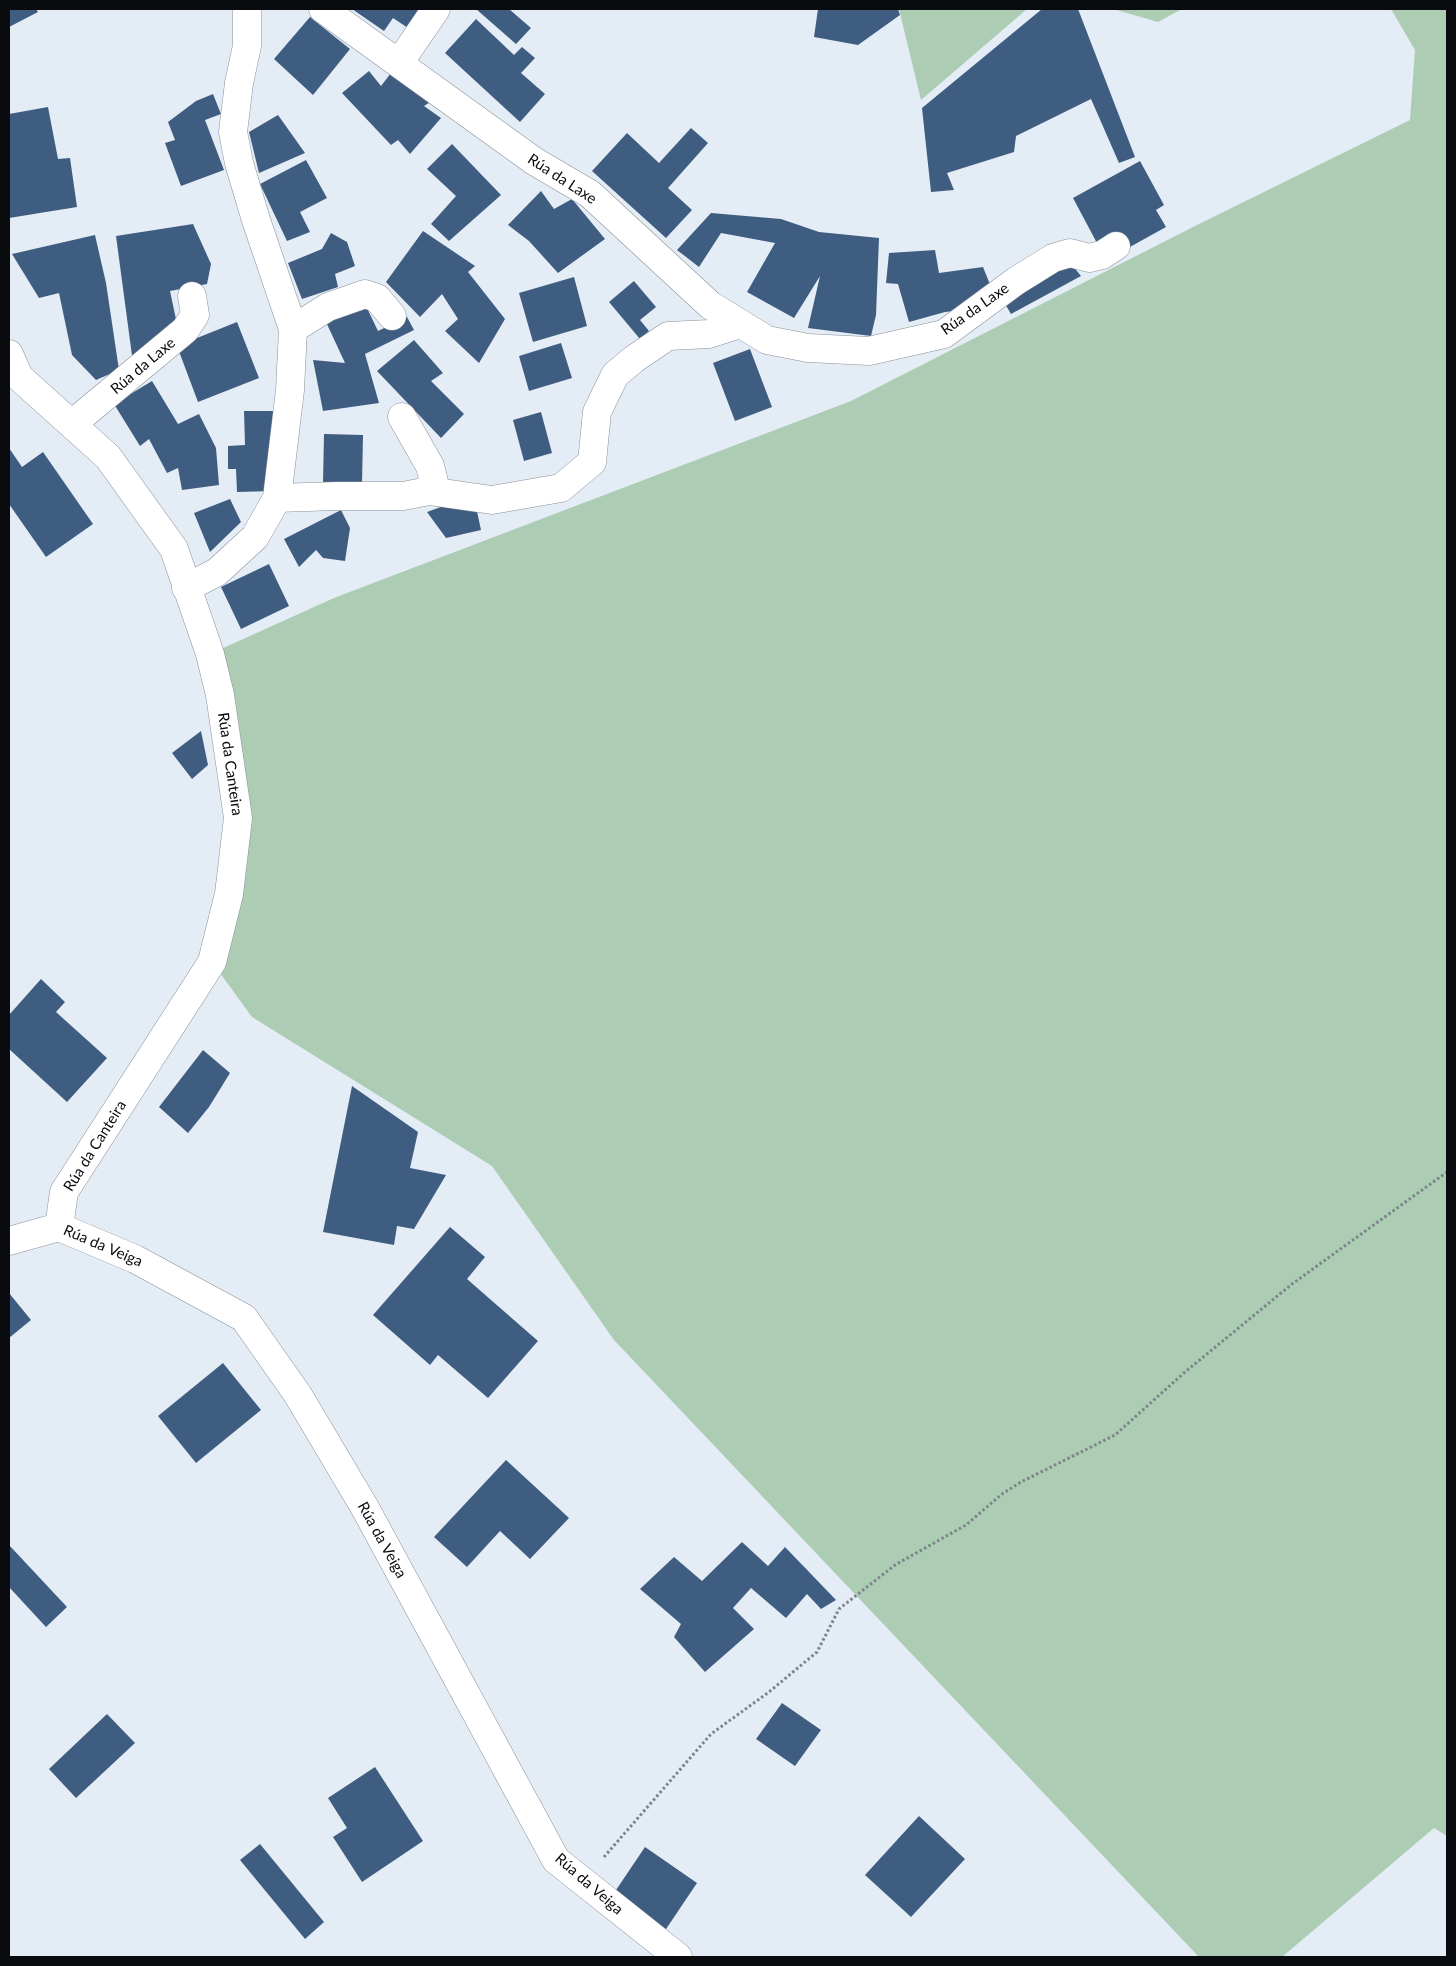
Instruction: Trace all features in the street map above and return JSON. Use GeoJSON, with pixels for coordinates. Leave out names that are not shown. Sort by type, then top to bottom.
{"type":"FeatureCollection","features":[{"type":"Feature","properties":{"kind":"street"},"geometry":{"type":"LineString","coordinates":[[186,588],[217,572],[255,536],[276,498],[290,390],[293,329],[256,220],[239,163],[233,132],[239,83],[247,46],[247,9]]}},
{"type":"Feature","properties":{"kind":"street","name":"Rúa da Laxe"},"geometry":{"type":"LineString","coordinates":[[323,9],[534,161],[590,194],[710,305],[767,340],[808,348],[869,351],[944,334],[1016,281],[1053,258],[1070,254],[1089,258],[1095,257],[1116,246]]}},
{"type":"Feature","properties":{"kind":"street"},"geometry":{"type":"LineString","coordinates":[[399,63],[436,9]]}},
{"type":"Feature","properties":{"kind":"street"},"geometry":{"type":"LineString","coordinates":[[293,329],[328,307],[365,294],[377,298],[392,316]]}},
{"type":"Feature","properties":{"kind":"street","name":"Rúa da Laxe"},"geometry":{"type":"LineString","coordinates":[[72,424],[185,330],[195,314],[192,296]]}},
{"type":"Feature","properties":{"kind":"street"},"geometry":{"type":"LineString","coordinates":[[276,498],[403,496],[429,491],[492,500],[561,488],[592,462],[597,412],[615,375],[634,359],[668,336],[709,334],[740,324]]}},
{"type":"Feature","properties":{"kind":"street","name":"Rúa da Canteira"},"geometry":{"type":"LineString","coordinates":[[9,354],[19,377],[108,456],[174,548],[186,588],[210,654],[220,695],[238,818],[229,894],[212,962],[64,1192],[59,1227]]}},
{"type":"Feature","properties":{"kind":"street"},"geometry":{"type":"LineString","coordinates":[[402,417],[430,466],[434,482],[429,491]]}},
{"type":"Feature","properties":{"kind":"street","name":"Rúa da Veiga"},"geometry":{"type":"LineString","coordinates":[[9,1241],[59,1227],[135,1259],[244,1318],[298,1395],[365,1508],[556,1860],[678,1957]]}},
{"type":"Feature","properties":{"kind":"path"},"geometry":{"type":"LineString","coordinates":[[583,1882],[711,1734],[769,1692],[817,1652],[839,1609],[895,1565],[966,1525],[1002,1494],[1021,1482],[1115,1435],[1185,1372],[1292,1284],[1447,1172]]}},
{"type":"Feature","properties":{"kind":"green space"},"geometry":{"type":"Polygon","coordinates":[[[899,9],[1027,9],[921,100],[899,9]]]}},
{"type":"Feature","properties":{"kind":"green space"},"geometry":{"type":"Polygon","coordinates":[[[1113,9],[1182,9],[1158,22],[1113,9]]]}},
{"type":"Feature","properties":{"kind":"green space"},"geometry":{"type":"Polygon","coordinates":[[[1391,9],[1447,9],[1447,1836],[1434,1828],[1282,1957],[1199,1957],[614,1340],[492,1166],[252,1017],[212,962],[238,818],[210,654],[334,598],[851,401],[1197,225],[1410,120],[1415,50],[1391,9]]]}},
{"type":"Feature","properties":{"kind":"building"},"geometry":{"type":"Polygon","coordinates":[[[9,9],[36,9],[38,12],[9,27],[9,9]]]}},
{"type":"Feature","properties":{"kind":"building"},"geometry":{"type":"Polygon","coordinates":[[[352,9],[425,9],[411,30],[393,18],[384,31],[352,9]]]}},
{"type":"Feature","properties":{"kind":"building"},"geometry":{"type":"Polygon","coordinates":[[[476,9],[509,9],[531,28],[516,44],[476,9]]]}},
{"type":"Feature","properties":{"kind":"building"},"geometry":{"type":"Polygon","coordinates":[[[818,9],[898,9],[900,15],[858,45],[814,37],[818,9]]]}},
{"type":"Feature","properties":{"kind":"building"},"geometry":{"type":"Polygon","coordinates":[[[1042,9],[1078,9],[1135,157],[1119,163],[1091,99],[1016,136],[1014,152],[947,173],[954,190],[931,192],[922,108],[1042,9]]]}},
{"type":"Feature","properties":{"kind":"building"},"geometry":{"type":"Polygon","coordinates":[[[310,17],[350,49],[313,95],[274,59],[310,17]]]}},
{"type":"Feature","properties":{"kind":"building"},"geometry":{"type":"Polygon","coordinates":[[[476,19],[514,55],[522,47],[535,58],[521,73],[545,94],[520,122],[445,53],[476,19]]]}},
{"type":"Feature","properties":{"kind":"building"},"geometry":{"type":"Polygon","coordinates":[[[369,71],[381,86],[391,73],[432,101],[424,106],[441,118],[410,154],[398,140],[391,145],[342,93],[369,71]]]}},
{"type":"Feature","properties":{"kind":"building"},"geometry":{"type":"Polygon","coordinates":[[[213,94],[221,114],[205,120],[224,170],[181,186],[165,143],[175,140],[168,122],[196,101],[213,94]]]}},
{"type":"Feature","properties":{"kind":"building"},"geometry":{"type":"Polygon","coordinates":[[[48,107],[58,159],[70,158],[77,207],[9,218],[9,114],[48,107]]]}},
{"type":"Feature","properties":{"kind":"building"},"geometry":{"type":"Polygon","coordinates":[[[278,115],[305,153],[259,173],[249,132],[278,115]]]}},
{"type":"Feature","properties":{"kind":"building"},"geometry":{"type":"Polygon","coordinates":[[[691,128],[708,143],[668,188],[692,210],[666,238],[592,171],[627,133],[659,163],[691,128]]]}},
{"type":"Feature","properties":{"kind":"building"},"geometry":{"type":"Polygon","coordinates":[[[452,144],[501,195],[449,241],[431,224],[456,196],[427,169],[452,144]]]}},
{"type":"Feature","properties":{"kind":"building"},"geometry":{"type":"Polygon","coordinates":[[[306,160],[327,198],[300,212],[310,232],[287,241],[260,184],[306,160]]]}},
{"type":"Feature","properties":{"kind":"building"},"geometry":{"type":"Polygon","coordinates":[[[1140,161],[1164,205],[1156,210],[1166,227],[1128,248],[1098,245],[1073,198],[1140,161]]]}},
{"type":"Feature","properties":{"kind":"building"},"geometry":{"type":"Polygon","coordinates":[[[541,191],[554,209],[572,199],[605,239],[558,273],[529,241],[508,225],[541,191]]]}},
{"type":"Feature","properties":{"kind":"building"},"geometry":{"type":"Polygon","coordinates":[[[711,213],[781,219],[819,232],[879,238],[876,315],[871,336],[808,328],[820,276],[794,318],[747,292],[775,243],[721,233],[699,267],[677,250],[711,213]]]}},
{"type":"Feature","properties":{"kind":"building"},"geometry":{"type":"Polygon","coordinates":[[[193,224],[211,264],[207,284],[170,291],[177,324],[133,363],[116,236],[193,224]]]}},
{"type":"Feature","properties":{"kind":"building"},"geometry":{"type":"Polygon","coordinates":[[[423,231],[475,266],[468,272],[505,319],[479,363],[445,331],[458,319],[442,294],[420,317],[386,282],[423,231]]]}},
{"type":"Feature","properties":{"kind":"building"},"geometry":{"type":"Polygon","coordinates":[[[331,233],[347,242],[355,266],[335,274],[338,287],[302,299],[288,263],[322,249],[331,233]]]}},
{"type":"Feature","properties":{"kind":"building"},"geometry":{"type":"Polygon","coordinates":[[[95,235],[106,283],[119,370],[96,380],[72,355],[59,293],[39,298],[12,254],[95,235]]]}},
{"type":"Feature","properties":{"kind":"building"},"geometry":{"type":"Polygon","coordinates":[[[935,250],[939,273],[983,267],[993,292],[972,309],[945,312],[909,322],[898,284],[886,283],[889,253],[935,250]]]}},
{"type":"Feature","properties":{"kind":"building"},"geometry":{"type":"Polygon","coordinates":[[[1068,260],[1081,276],[1011,314],[1004,302],[1068,260]]]}},
{"type":"Feature","properties":{"kind":"building"},"geometry":{"type":"Polygon","coordinates":[[[574,277],[587,326],[533,342],[519,293],[574,277]]]}},
{"type":"Feature","properties":{"kind":"building"},"geometry":{"type":"Polygon","coordinates":[[[634,281],[656,307],[640,320],[649,331],[640,339],[609,302],[634,281]]]}},
{"type":"Feature","properties":{"kind":"building"},"geometry":{"type":"Polygon","coordinates":[[[365,304],[378,331],[407,317],[414,330],[365,354],[379,403],[323,411],[313,360],[345,363],[326,322],[365,304]]]}},
{"type":"Feature","properties":{"kind":"building"},"geometry":{"type":"Polygon","coordinates":[[[237,322],[259,378],[198,402],[177,346],[237,322]]]}},
{"type":"Feature","properties":{"kind":"building"},"geometry":{"type":"Polygon","coordinates":[[[414,340],[443,373],[431,381],[464,414],[441,438],[377,371],[414,340]]]}},
{"type":"Feature","properties":{"kind":"building"},"geometry":{"type":"Polygon","coordinates":[[[561,343],[572,378],[529,391],[519,356],[561,343]]]}},
{"type":"Feature","properties":{"kind":"building"},"geometry":{"type":"Polygon","coordinates":[[[750,349],[772,407],[735,421],[713,363],[750,349]]]}},
{"type":"Feature","properties":{"kind":"building"},"geometry":{"type":"Polygon","coordinates":[[[152,381],[178,424],[199,414],[216,448],[219,485],[182,490],[178,468],[167,473],[149,439],[140,446],[114,404],[152,381]]]}},
{"type":"Feature","properties":{"kind":"building"},"geometry":{"type":"Polygon","coordinates":[[[244,411],[274,411],[273,491],[237,492],[236,469],[228,469],[228,446],[245,445],[244,411]]]}},
{"type":"Feature","properties":{"kind":"building"},"geometry":{"type":"Polygon","coordinates":[[[541,412],[552,453],[524,461],[513,420],[541,412]]]}},
{"type":"Feature","properties":{"kind":"building"},"geometry":{"type":"Polygon","coordinates":[[[324,434],[363,435],[362,484],[323,483],[324,434]]]}},
{"type":"Feature","properties":{"kind":"building"},"geometry":{"type":"Polygon","coordinates":[[[9,448],[22,467],[43,452],[93,524],[46,557],[9,504],[9,448]]]}},
{"type":"Feature","properties":{"kind":"building"},"geometry":{"type":"Polygon","coordinates":[[[230,499],[241,522],[210,552],[194,513],[230,499]]]}},
{"type":"Feature","properties":{"kind":"building"},"geometry":{"type":"Polygon","coordinates":[[[460,500],[475,502],[481,530],[446,538],[427,512],[460,500]]]}},
{"type":"Feature","properties":{"kind":"building"},"geometry":{"type":"Polygon","coordinates":[[[341,510],[350,528],[345,561],[323,558],[316,550],[299,567],[284,539],[341,510]]]}},
{"type":"Feature","properties":{"kind":"building"},"geometry":{"type":"Polygon","coordinates":[[[269,564],[289,606],[241,629],[221,587],[269,564]]]}},
{"type":"Feature","properties":{"kind":"building"},"geometry":{"type":"Polygon","coordinates":[[[201,731],[208,765],[192,779],[172,753],[201,731]]]}},
{"type":"Feature","properties":{"kind":"building"},"geometry":{"type":"Polygon","coordinates":[[[41,979],[65,1002],[56,1012],[107,1058],[67,1102],[9,1049],[9,1015],[41,979]]]}},
{"type":"Feature","properties":{"kind":"building"},"geometry":{"type":"Polygon","coordinates":[[[203,1050],[230,1073],[209,1107],[188,1133],[159,1107],[203,1050]]]}},
{"type":"Feature","properties":{"kind":"building"},"geometry":{"type":"Polygon","coordinates":[[[352,1086],[418,1132],[410,1168],[446,1175],[414,1229],[397,1226],[394,1245],[323,1232],[352,1086]]]}},
{"type":"Feature","properties":{"kind":"building"},"geometry":{"type":"Polygon","coordinates":[[[450,1227],[485,1257],[467,1279],[538,1341],[488,1398],[438,1355],[430,1365],[373,1315],[450,1227]]]}},
{"type":"Feature","properties":{"kind":"building"},"geometry":{"type":"Polygon","coordinates":[[[9,1293],[31,1320],[9,1338],[9,1293]]]}},
{"type":"Feature","properties":{"kind":"building"},"geometry":{"type":"Polygon","coordinates":[[[223,1363],[261,1410],[196,1463],[158,1416],[223,1363]]]}},
{"type":"Feature","properties":{"kind":"building"},"geometry":{"type":"Polygon","coordinates":[[[506,1460],[569,1518],[530,1559],[500,1531],[467,1567],[434,1537],[506,1460]]]}},
{"type":"Feature","properties":{"kind":"building"},"geometry":{"type":"Polygon","coordinates":[[[742,1542],[768,1566],[785,1547],[836,1600],[821,1609],[807,1594],[786,1618],[751,1588],[733,1608],[754,1629],[705,1672],[674,1637],[681,1624],[640,1589],[674,1557],[702,1581],[742,1542]]]}},
{"type":"Feature","properties":{"kind":"building"},"geometry":{"type":"Polygon","coordinates":[[[9,1545],[67,1607],[46,1627],[9,1587],[9,1545]]]}},
{"type":"Feature","properties":{"kind":"building"},"geometry":{"type":"Polygon","coordinates":[[[782,1703],[821,1730],[795,1766],[756,1739],[782,1703]]]}},
{"type":"Feature","properties":{"kind":"building"},"geometry":{"type":"Polygon","coordinates":[[[107,1714],[135,1743],[76,1798],[49,1769],[107,1714]]]}},
{"type":"Feature","properties":{"kind":"building"},"geometry":{"type":"Polygon","coordinates":[[[375,1767],[423,1841],[362,1882],[333,1837],[347,1828],[328,1798],[375,1767]]]}},
{"type":"Feature","properties":{"kind":"building"},"geometry":{"type":"Polygon","coordinates":[[[919,1816],[965,1859],[911,1917],[865,1875],[919,1816]]]}},
{"type":"Feature","properties":{"kind":"building"},"geometry":{"type":"Polygon","coordinates":[[[260,1844],[324,1922],[305,1939],[240,1860],[260,1844]]]}},
{"type":"Feature","properties":{"kind":"building"},"geometry":{"type":"Polygon","coordinates":[[[645,1847],[697,1883],[664,1932],[612,1896],[645,1847]]]}}]}
